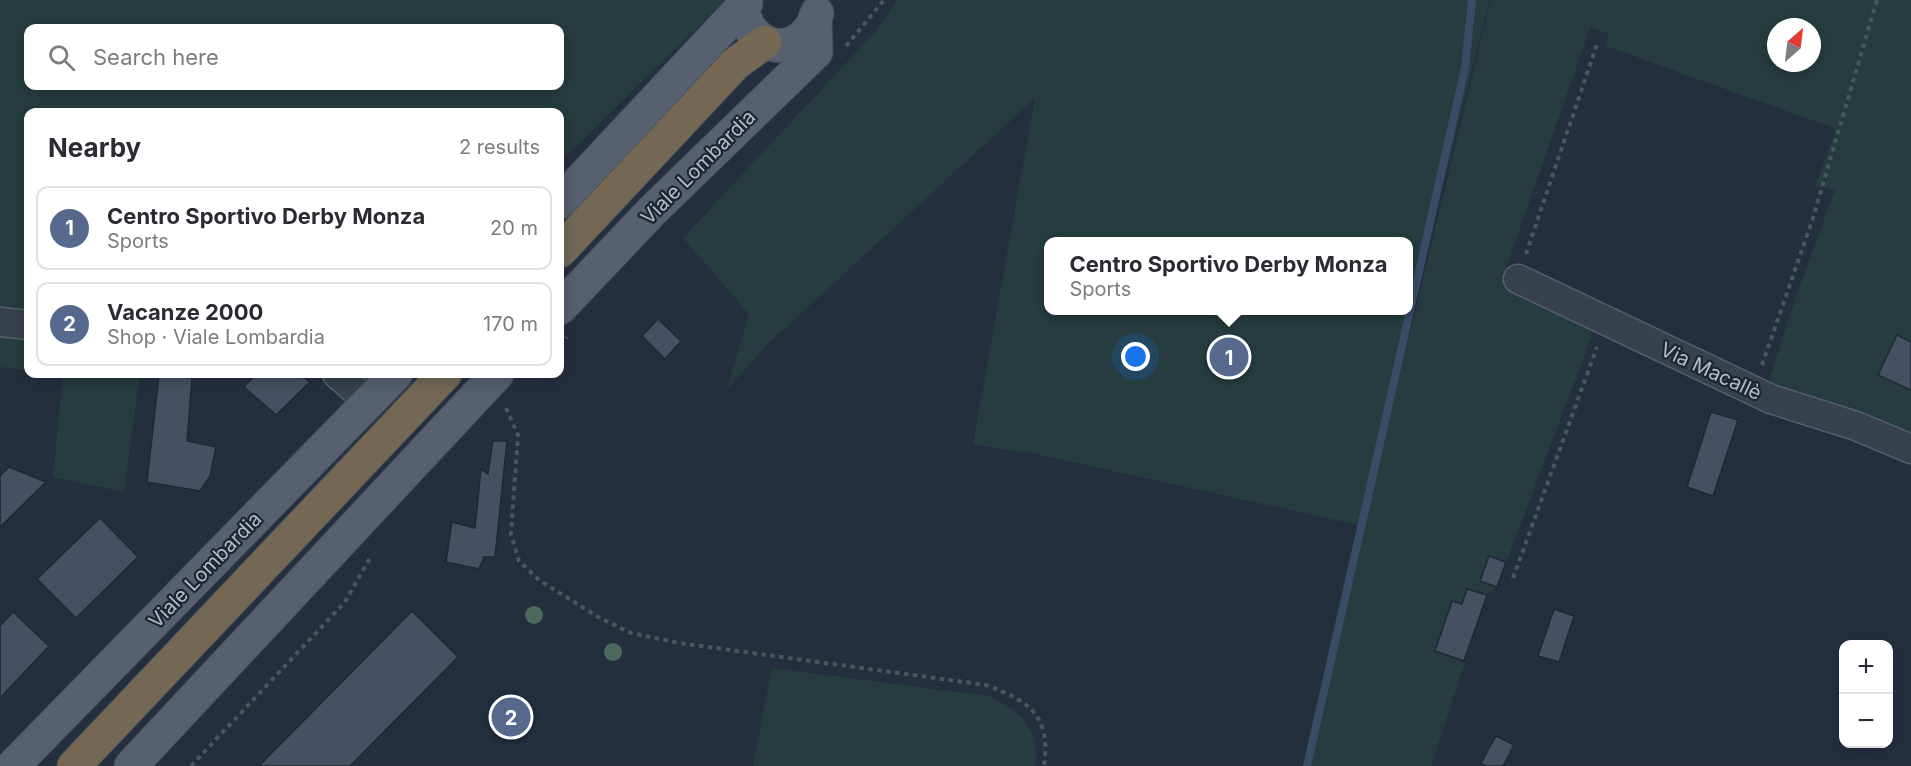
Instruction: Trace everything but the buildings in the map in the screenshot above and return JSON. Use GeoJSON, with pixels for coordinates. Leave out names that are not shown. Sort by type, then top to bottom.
{"type":"FeatureCollection","features":[{"type":"Feature","properties":{"kind":"highway"},"geometry":{"type":"LineString","coordinates":[[564,247],[735,64],[765,42]]}},
{"type":"Feature","properties":{"kind":"highway"},"geometry":{"type":"LineString","coordinates":[[74,766],[441,378]]}},
{"type":"Feature","properties":{"kind":"main road"},"geometry":{"type":"LineString","coordinates":[[747,2],[748,27],[765,42]]}},
{"type":"Feature","properties":{"kind":"main road"},"geometry":{"type":"LineString","coordinates":[[564,198],[747,2]]}},
{"type":"Feature","properties":{"kind":"main road","name":"Viale Lombardia"},"geometry":{"type":"LineString","coordinates":[[765,42],[776,47],[790,45],[802,39],[813,27],[819,9]]}},
{"type":"Feature","properties":{"kind":"main road","name":"Viale Lombardia"},"geometry":{"type":"LineString","coordinates":[[564,304],[661,203],[816,52],[819,9]]}},
{"type":"Feature","properties":{"kind":"main road","name":"Viale Lombardia"},"geometry":{"type":"LineString","coordinates":[[13,766],[392,378]]}},
{"type":"Feature","properties":{"kind":"main road"},"geometry":{"type":"LineString","coordinates":[[131,766],[500,388]]}},
{"type":"Feature","properties":{"kind":"street","name":"Via Macallè"},"geometry":{"type":"LineString","coordinates":[[1518,279],[1771,399],[1856,426],[1911,449]]}},
{"type":"Feature","properties":{"kind":"street"},"geometry":{"type":"LineString","coordinates":[[0,321],[24,324]]}},
{"type":"Feature","properties":{"kind":"street"},"geometry":{"type":"LineString","coordinates":[[342,378],[369,402]]}},
{"type":"Feature","properties":{"kind":"path"},"geometry":{"type":"LineString","coordinates":[[838,54],[860,32],[884,0]]}},
{"type":"Feature","properties":{"kind":"path"},"geometry":{"type":"LineString","coordinates":[[1753,391],[1812,221],[1877,0]]}},
{"type":"Feature","properties":{"kind":"path"},"geometry":{"type":"LineString","coordinates":[[1518,279],[1598,41]]}},
{"type":"Feature","properties":{"kind":"path"},"geometry":{"type":"LineString","coordinates":[[1513,578],[1606,321]]}},
{"type":"Feature","properties":{"kind":"path"},"geometry":{"type":"LineString","coordinates":[[496,412],[500,388]]}},
{"type":"Feature","properties":{"kind":"path"},"geometry":{"type":"LineString","coordinates":[[500,388],[518,435],[511,534],[519,561],[539,580],[598,617],[631,633],[680,643],[986,685],[1017,697],[1035,713],[1044,732],[1044,766]]}},
{"type":"Feature","properties":{"kind":"path"},"geometry":{"type":"LineString","coordinates":[[191,766],[345,602],[374,552]]}},
{"type":"Feature","properties":{"kind":"green space"},"geometry":{"type":"Polygon","coordinates":[[[0,0],[726,0],[564,157],[564,108],[24,108],[24,316],[0,313],[0,0]]]}},
{"type":"Feature","properties":{"kind":"green space"},"geometry":{"type":"Polygon","coordinates":[[[898,0],[1490,0],[1413,306],[1413,237],[1044,237],[1044,315],[1411,315],[1375,476],[1491,0],[1911,0],[1911,436],[1768,383],[1835,190],[1815,186],[1836,129],[1606,46],[1609,34],[1590,28],[1502,280],[1595,327],[1497,587],[1487,595],[1431,766],[1308,766],[1363,526],[1036,454],[973,444],[1035,98],[769,343],[727,389],[749,314],[683,238],[875,32],[898,0]]]}},
{"type":"Feature","properties":{"kind":"green space"},"geometry":{"type":"Polygon","coordinates":[[[0,333],[24,336],[24,370],[0,367],[0,333]]]}},
{"type":"Feature","properties":{"kind":"green space"},"geometry":{"type":"Polygon","coordinates":[[[63,378],[139,378],[124,492],[53,477],[63,378]]]}},
{"type":"Feature","properties":{"kind":"green space"},"geometry":{"type":"Polygon","coordinates":[[[772,668],[988,696],[1010,708],[1025,722],[1034,741],[1035,766],[753,766],[772,668]]]}},
{"type":"Feature","properties":{"kind":"waterway"},"geometry":{"type":"LineString","coordinates":[[1413,298],[1465,68],[1472,0]]}},
{"type":"Feature","properties":{"kind":"waterway"},"geometry":{"type":"LineString","coordinates":[[1307,766],[1409,315]]}},
{"type":"Feature","properties":{"kind":"place","name":"Centro Sportivo Derby Monza"},"geometry":{"type":"Point","coordinates":[1229,357]}},
{"type":"Feature","properties":{"kind":"place","name":"Vacanze 2000"},"geometry":{"type":"Point","coordinates":[511,717]}}]}
